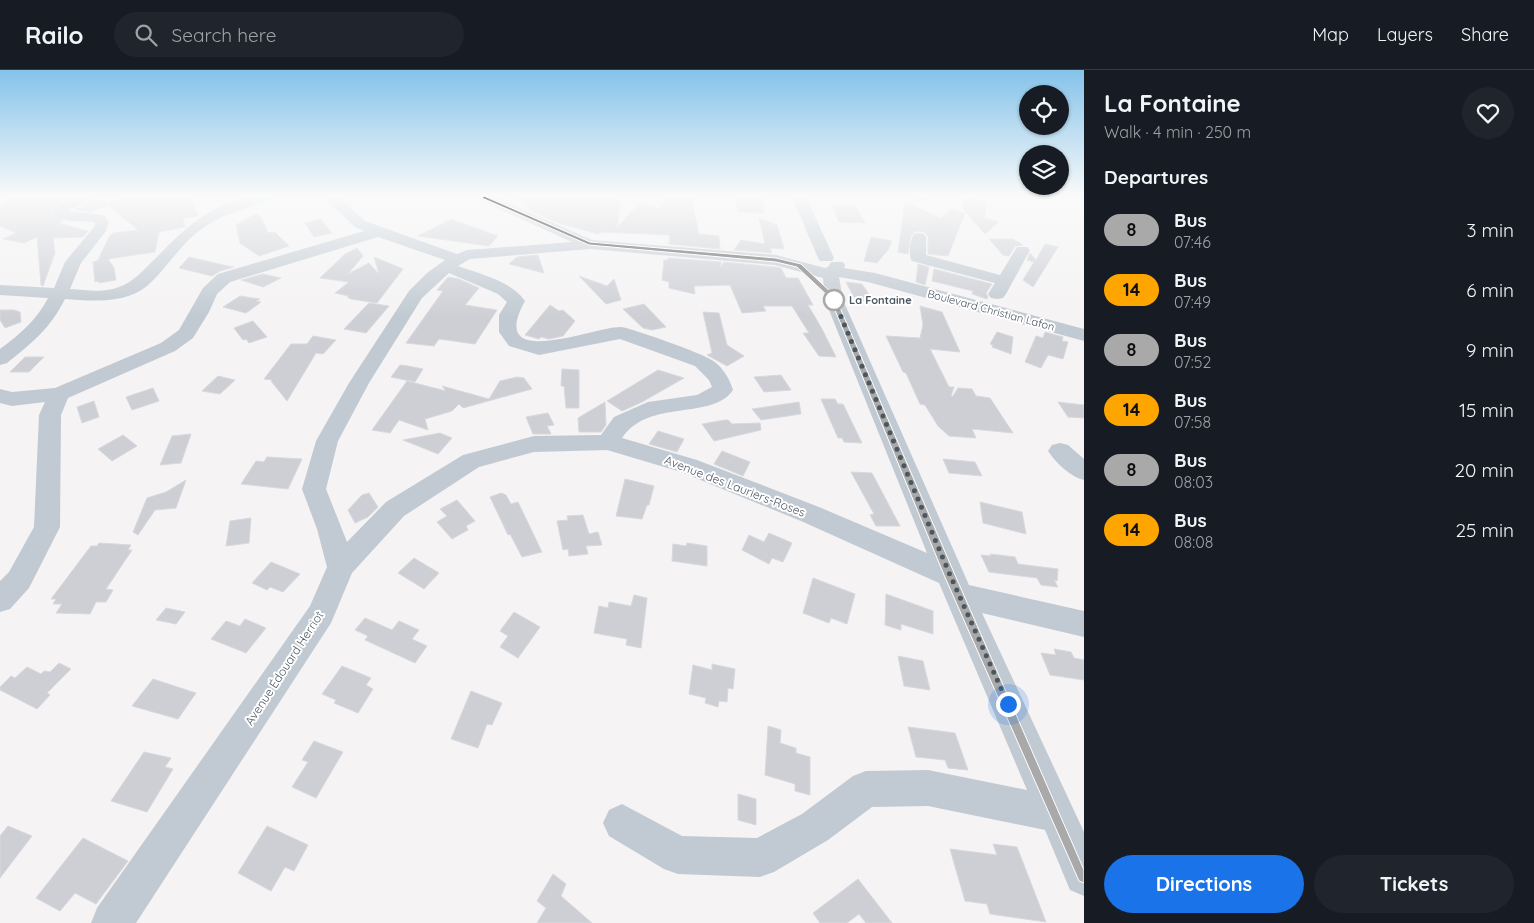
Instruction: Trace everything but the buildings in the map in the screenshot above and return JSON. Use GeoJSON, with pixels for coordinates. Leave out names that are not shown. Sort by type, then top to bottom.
{"type":"FeatureCollection","features":[{"type":"Feature","properties":{"kind":"street"},"geometry":{"type":"LineString","coordinates":[[0,359],[34,332],[47,317],[61,293],[73,262],[94,237]]}},
{"type":"Feature","properties":{"kind":"street"},"geometry":{"type":"LineString","coordinates":[[0,290],[108,295],[125,291],[140,283],[184,237]]}},
{"type":"Feature","properties":{"kind":"street"},"geometry":{"type":"LineString","coordinates":[[0,396],[12,399],[59,394],[168,347],[186,334],[200,312],[209,292],[224,278],[362,237]]}},
{"type":"Feature","properties":{"kind":"street"},"geometry":{"type":"LineString","coordinates":[[390,237],[453,263],[504,290],[516,301],[508,315],[508,332],[516,342],[539,349],[621,333],[702,362],[719,378],[723,390],[702,401],[656,407],[622,422],[608,442]]}},
{"type":"Feature","properties":{"kind":"street"},"geometry":{"type":"LineString","coordinates":[[573,237],[589,244]]}},
{"type":"Feature","properties":{"kind":"street"},"geometry":{"type":"LineString","coordinates":[[816,237],[832,273],[954,585],[1084,876]]}},
{"type":"Feature","properties":{"kind":"street"},"geometry":{"type":"LineString","coordinates":[[919,237],[918,258],[1004,281]]}},
{"type":"Feature","properties":{"kind":"street"},"geometry":{"type":"LineString","coordinates":[[341,567],[330,529],[314,489],[327,441],[359,383],[416,295],[433,277],[467,255],[589,244]]}},
{"type":"Feature","properties":{"kind":"street","name":"Boulevard Christian Lafon"},"geometry":{"type":"LineString","coordinates":[[589,244],[776,260],[802,260],[817,272],[869,278],[1084,335]]}},
{"type":"Feature","properties":{"kind":"street"},"geometry":{"type":"LineString","coordinates":[[988,310],[1022,250]]}},
{"type":"Feature","properties":{"kind":"street"},"geometry":{"type":"LineString","coordinates":[[802,260],[832,273]]}},
{"type":"Feature","properties":{"kind":"street"},"geometry":{"type":"LineString","coordinates":[[0,600],[19,580],[47,527],[50,415],[59,394]]}},
{"type":"Feature","properties":{"kind":"street","name":"Avenue des Lauriers-Roses"},"geometry":{"type":"LineString","coordinates":[[341,567],[395,509],[471,461],[534,444],[608,442],[698,470],[810,514],[954,585],[1084,624]]}},
{"type":"Feature","properties":{"kind":"street"},"geometry":{"type":"LineString","coordinates":[[1060,451],[1084,472]]}},
{"type":"Feature","properties":{"kind":"street","name":"Avenue Édouard Herriot"},"geometry":{"type":"LineString","coordinates":[[112,923],[321,614],[341,567]]}},
{"type":"Feature","properties":{"kind":"street"},"geometry":{"type":"LineString","coordinates":[[622,823],[678,855],[760,858],[815,827],[866,790],[928,788],[1056,814]]}},
{"type":"Feature","properties":{"kind":"bus line","name":"8"},"geometry":{"type":"LineString","coordinates":[[570,237],[589,244],[776,260],[804,269],[833,297],[950,575],[1084,876]]}},
{"type":"Feature","properties":{"kind":"place","name":"La Fontaine"},"geometry":{"type":"Point","coordinates":[834,300]}},
{"type":"Feature","properties":{"kind":"route"},"geometry":{"type":"LineString","coordinates":[[834,300],[950,575],[1008,704]]}}]}
